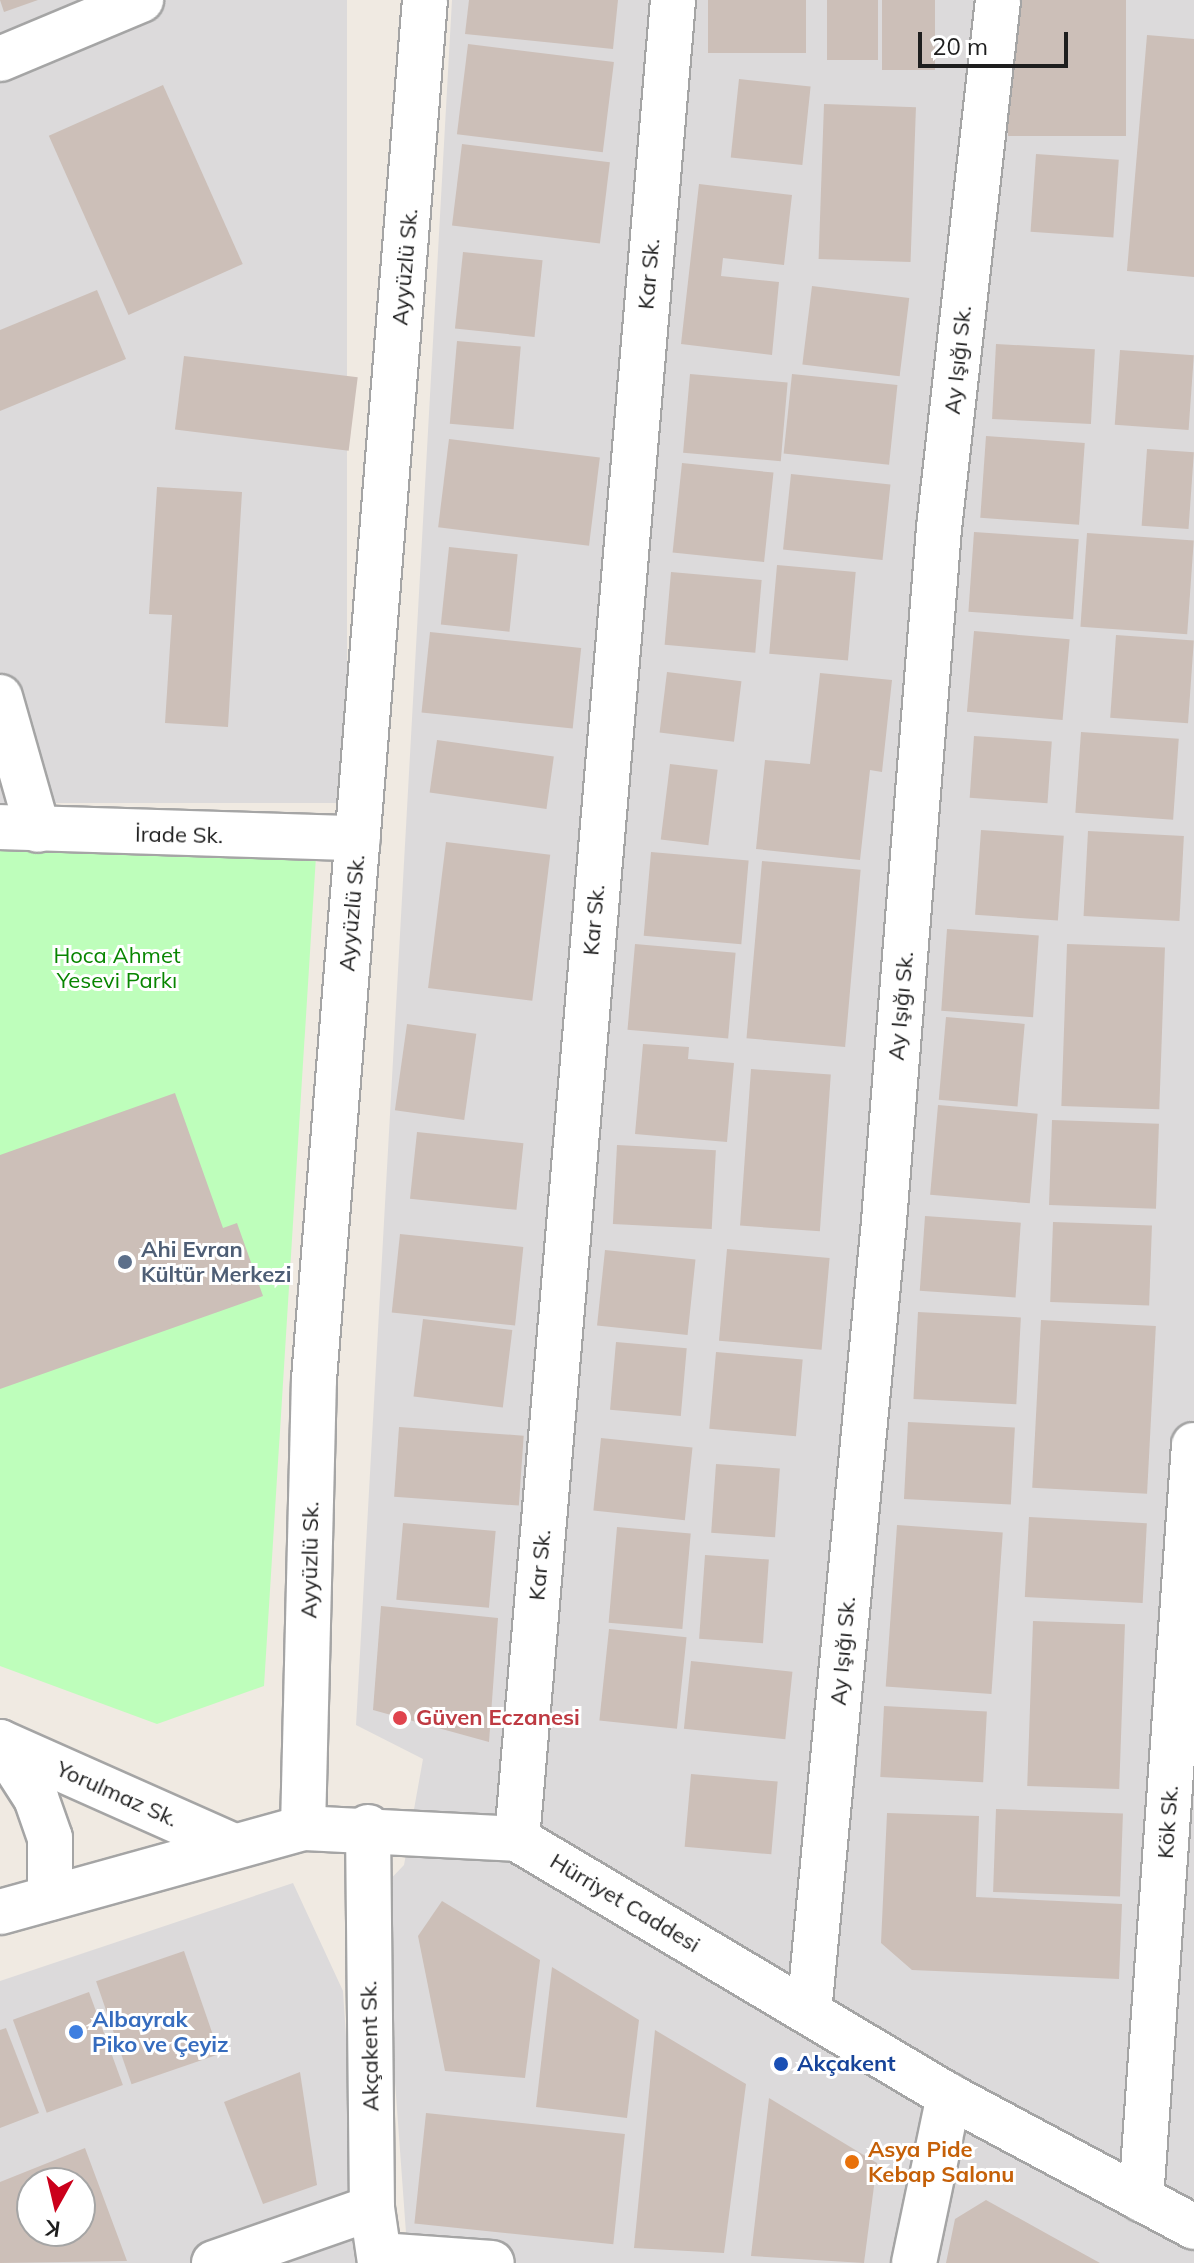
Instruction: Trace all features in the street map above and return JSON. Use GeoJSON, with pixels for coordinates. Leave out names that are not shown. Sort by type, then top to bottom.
{"type":"FeatureCollection","features":[{"type":"Feature","properties":{"kind":"street"},"geometry":{"type":"LineString","coordinates":[[0,59],[141,0]]}},
{"type":"Feature","properties":{"kind":"street"},"geometry":{"type":"LineString","coordinates":[[408,0],[420,86]]}},
{"type":"Feature","properties":{"kind":"street","name":"Ayyüzlü Sk."},"geometry":{"type":"LineString","coordinates":[[303,1828],[314,1379],[425,0]]}},
{"type":"Feature","properties":{"kind":"street","name":"Kar Sk."},"geometry":{"type":"LineString","coordinates":[[517,1839],[673,0]]}},
{"type":"Feature","properties":{"kind":"street","name":"Ay Işığı Sk."},"geometry":{"type":"LineString","coordinates":[[809,2012],[884,1221],[939,528],[998,0]]}},
{"type":"Feature","properties":{"kind":"street"},"geometry":{"type":"LineString","coordinates":[[0,697],[19,828]]}},
{"type":"Feature","properties":{"kind":"street","name":"İrade Sk."},"geometry":{"type":"LineString","coordinates":[[19,828],[358,838]]}},
{"type":"Feature","properties":{"kind":"street","name":"Kök Sk."},"geometry":{"type":"LineString","coordinates":[[1141,2199],[1175,1997],[1194,1445]]}},
{"type":"Feature","properties":{"kind":"street"},"geometry":{"type":"LineString","coordinates":[[0,1742],[36,1798],[50,1838],[50,1898]]}},
{"type":"Feature","properties":{"kind":"street","name":"Yorulmaz Sk."},"geometry":{"type":"LineString","coordinates":[[0,1742],[234,1846]]}},
{"type":"Feature","properties":{"kind":"street","name":"Hürriyet Caddesi"},"geometry":{"type":"LineString","coordinates":[[0,1912],[303,1828],[368,1827],[517,1839],[949,2096],[1194,2227]]}},
{"type":"Feature","properties":{"kind":"street","name":"Akçakent Sk."},"geometry":{"type":"LineString","coordinates":[[368,1827],[372,2208],[380,2259]]}},
{"type":"Feature","properties":{"kind":"street"},"geometry":{"type":"LineString","coordinates":[[914,2263],[949,2096]]}},
{"type":"Feature","properties":{"kind":"street"},"geometry":{"type":"LineString","coordinates":[[214,2263],[372,2208]]}},
{"type":"Feature","properties":{"kind":"street"},"geometry":{"type":"LineString","coordinates":[[380,2259],[492,2263]]}},
{"type":"Feature","properties":{"kind":"shaded area"},"geometry":{"type":"Polygon","coordinates":[[[0,0],[347,0],[347,803],[0,803],[0,0]]]}},
{"type":"Feature","properties":{"kind":"shaded area"},"geometry":{"type":"Polygon","coordinates":[[[452,0],[1194,0],[1194,2263],[426,2263],[406,2233],[381,1889],[404,1865],[423,1759],[356,1725],[452,0]]]}},
{"type":"Feature","properties":{"kind":"shaded area"},"geometry":{"type":"Polygon","coordinates":[[[293,1883],[343,1991],[361,2263],[0,2263],[0,1981],[293,1883]]]}},
{"type":"Feature","properties":{"kind":"green space","name":"Hoca Ahmet Yesevi Parkı"},"geometry":{"type":"Polygon","coordinates":[[[0,849],[316,856],[264,1686],[157,1724],[0,1666],[0,849]]]}},
{"type":"Feature","properties":{"kind":"building"},"geometry":{"type":"Polygon","coordinates":[[[0,0],[38,0],[4,12],[0,0]]]}},
{"type":"Feature","properties":{"kind":"building"},"geometry":{"type":"Polygon","coordinates":[[[469,0],[618,0],[613,49],[465,34],[469,0]]]}},
{"type":"Feature","properties":{"kind":"building"},"geometry":{"type":"Polygon","coordinates":[[[708,0],[806,0],[806,53],[708,53],[708,0]]]}},
{"type":"Feature","properties":{"kind":"building"},"geometry":{"type":"Polygon","coordinates":[[[827,0],[878,0],[878,60],[827,60],[827,0]]]}},
{"type":"Feature","properties":{"kind":"building"},"geometry":{"type":"Polygon","coordinates":[[[882,0],[935,0],[935,70],[882,70],[882,0]]]}},
{"type":"Feature","properties":{"kind":"building"},"geometry":{"type":"Polygon","coordinates":[[[1008,0],[1126,0],[1126,136],[1008,136],[1008,0]]]}},
{"type":"Feature","properties":{"kind":"building"},"geometry":{"type":"Polygon","coordinates":[[[1147,35],[1194,39],[1194,277],[1127,271],[1147,35]]]}},
{"type":"Feature","properties":{"kind":"building"},"geometry":{"type":"Polygon","coordinates":[[[468,44],[614,62],[603,152],[457,134],[468,44]]]}},
{"type":"Feature","properties":{"kind":"building"},"geometry":{"type":"Polygon","coordinates":[[[739,79],[811,87],[802,165],[731,158],[739,79]]]}},
{"type":"Feature","properties":{"kind":"building"},"geometry":{"type":"Polygon","coordinates":[[[163,85],[243,264],[129,315],[49,136],[163,85]]]}},
{"type":"Feature","properties":{"kind":"building"},"geometry":{"type":"Polygon","coordinates":[[[824,104],[916,107],[911,262],[819,259],[824,104]]]}},
{"type":"Feature","properties":{"kind":"building"},"geometry":{"type":"Polygon","coordinates":[[[462,144],[610,162],[600,244],[452,225],[462,144]]]}},
{"type":"Feature","properties":{"kind":"building"},"geometry":{"type":"Polygon","coordinates":[[[1036,154],[1119,160],[1113,238],[1031,232],[1036,154]]]}},
{"type":"Feature","properties":{"kind":"building"},"geometry":{"type":"Polygon","coordinates":[[[699,184],[792,195],[784,265],[723,258],[721,276],[779,282],[772,355],[681,344],[699,184]]]}},
{"type":"Feature","properties":{"kind":"building"},"geometry":{"type":"Polygon","coordinates":[[[463,252],[543,260],[535,337],[455,329],[463,252]]]}},
{"type":"Feature","properties":{"kind":"building"},"geometry":{"type":"Polygon","coordinates":[[[812,286],[909,298],[900,376],[802,364],[812,286]]]}},
{"type":"Feature","properties":{"kind":"building"},"geometry":{"type":"Polygon","coordinates":[[[97,290],[126,359],[0,411],[0,330],[97,290]]]}},
{"type":"Feature","properties":{"kind":"building"},"geometry":{"type":"Polygon","coordinates":[[[457,341],[521,347],[514,429],[450,424],[457,341]]]}},
{"type":"Feature","properties":{"kind":"building"},"geometry":{"type":"Polygon","coordinates":[[[996,344],[1095,349],[1091,424],[992,419],[996,344]]]}},
{"type":"Feature","properties":{"kind":"building"},"geometry":{"type":"Polygon","coordinates":[[[1120,350],[1194,355],[1189,430],[1115,425],[1120,350]]]}},
{"type":"Feature","properties":{"kind":"building"},"geometry":{"type":"Polygon","coordinates":[[[184,356],[358,377],[349,451],[175,429],[184,356]]]}},
{"type":"Feature","properties":{"kind":"building"},"geometry":{"type":"Polygon","coordinates":[[[690,374],[788,383],[781,461],[683,453],[690,374]]]}},
{"type":"Feature","properties":{"kind":"building"},"geometry":{"type":"Polygon","coordinates":[[[792,374],[897,385],[889,465],[784,454],[792,374]]]}},
{"type":"Feature","properties":{"kind":"building"},"geometry":{"type":"Polygon","coordinates":[[[986,436],[1085,443],[1079,525],[980,518],[986,436]]]}},
{"type":"Feature","properties":{"kind":"building"},"geometry":{"type":"Polygon","coordinates":[[[449,439],[600,458],[589,546],[438,527],[449,439]]]}},
{"type":"Feature","properties":{"kind":"building"},"geometry":{"type":"Polygon","coordinates":[[[1147,449],[1194,452],[1189,529],[1142,526],[1147,449]]]}},
{"type":"Feature","properties":{"kind":"building"},"geometry":{"type":"Polygon","coordinates":[[[682,463],[773,473],[764,562],[673,553],[682,463]]]}},
{"type":"Feature","properties":{"kind":"building"},"geometry":{"type":"Polygon","coordinates":[[[791,474],[890,484],[883,560],[783,550],[791,474]]]}},
{"type":"Feature","properties":{"kind":"building"},"geometry":{"type":"Polygon","coordinates":[[[157,487],[242,492],[228,727],[165,723],[172,615],[149,614],[157,487]]]}},
{"type":"Feature","properties":{"kind":"building"},"geometry":{"type":"Polygon","coordinates":[[[974,532],[1079,539],[1073,619],[968,612],[974,532]]]}},
{"type":"Feature","properties":{"kind":"building"},"geometry":{"type":"Polygon","coordinates":[[[1087,533],[1194,540],[1187,634],[1080,627],[1087,533]]]}},
{"type":"Feature","properties":{"kind":"building"},"geometry":{"type":"Polygon","coordinates":[[[449,547],[518,554],[509,632],[441,625],[449,547]]]}},
{"type":"Feature","properties":{"kind":"building"},"geometry":{"type":"Polygon","coordinates":[[[777,565],[856,572],[848,661],[769,654],[777,565]]]}},
{"type":"Feature","properties":{"kind":"building"},"geometry":{"type":"Polygon","coordinates":[[[671,572],[762,580],[755,653],[665,645],[671,572]]]}},
{"type":"Feature","properties":{"kind":"building"},"geometry":{"type":"Polygon","coordinates":[[[974,631],[1070,639],[1063,720],[967,712],[974,631]]]}},
{"type":"Feature","properties":{"kind":"building"},"geometry":{"type":"Polygon","coordinates":[[[430,632],[581,648],[573,728],[422,713],[430,632]]]}},
{"type":"Feature","properties":{"kind":"building"},"geometry":{"type":"Polygon","coordinates":[[[1116,635],[1194,640],[1188,723],[1110,718],[1116,635]]]}},
{"type":"Feature","properties":{"kind":"building"},"geometry":{"type":"Polygon","coordinates":[[[667,672],[741,681],[734,742],[660,733],[667,672]]]}},
{"type":"Feature","properties":{"kind":"building"},"geometry":{"type":"Polygon","coordinates":[[[820,673],[892,680],[882,772],[870,770],[860,860],[756,849],[765,760],[810,764],[820,673]]]}},
{"type":"Feature","properties":{"kind":"building"},"geometry":{"type":"Polygon","coordinates":[[[1081,732],[1179,739],[1173,820],[1075,813],[1081,732]]]}},
{"type":"Feature","properties":{"kind":"building"},"geometry":{"type":"Polygon","coordinates":[[[974,736],[1052,741],[1047,803],[970,798],[974,736]]]}},
{"type":"Feature","properties":{"kind":"building"},"geometry":{"type":"Polygon","coordinates":[[[437,740],[554,756],[546,809],[430,792],[437,740]]]}},
{"type":"Feature","properties":{"kind":"building"},"geometry":{"type":"Polygon","coordinates":[[[670,764],[718,770],[708,845],[661,839],[670,764]]]}},
{"type":"Feature","properties":{"kind":"building"},"geometry":{"type":"Polygon","coordinates":[[[981,830],[1064,836],[1058,921],[975,915],[981,830]]]}},
{"type":"Feature","properties":{"kind":"building"},"geometry":{"type":"Polygon","coordinates":[[[1088,831],[1184,836],[1179,921],[1084,916],[1088,831]]]}},
{"type":"Feature","properties":{"kind":"building"},"geometry":{"type":"Polygon","coordinates":[[[446,842],[550,855],[532,1001],[428,988],[446,842]]]}},
{"type":"Feature","properties":{"kind":"building"},"geometry":{"type":"Polygon","coordinates":[[[651,852],[749,861],[741,944],[644,936],[651,852]]]}},
{"type":"Feature","properties":{"kind":"building"},"geometry":{"type":"Polygon","coordinates":[[[762,861],[861,870],[845,1047],[746,1038],[762,861]]]}},
{"type":"Feature","properties":{"kind":"building"},"geometry":{"type":"Polygon","coordinates":[[[947,929],[1039,935],[1033,1017],[941,1011],[947,929]]]}},
{"type":"Feature","properties":{"kind":"building"},"geometry":{"type":"Polygon","coordinates":[[[635,944],[736,953],[728,1038],[628,1030],[635,944]]]}},
{"type":"Feature","properties":{"kind":"building"},"geometry":{"type":"Polygon","coordinates":[[[1067,944],[1165,947],[1159,1109],[1061,1106],[1067,944]]]}},
{"type":"Feature","properties":{"kind":"building"},"geometry":{"type":"Polygon","coordinates":[[[946,1017],[1025,1024],[1017,1107],[939,1100],[946,1017]]]}},
{"type":"Feature","properties":{"kind":"building"},"geometry":{"type":"Polygon","coordinates":[[[407,1024],[476,1034],[464,1120],[395,1110],[407,1024]]]}},
{"type":"Feature","properties":{"kind":"building"},"geometry":{"type":"Polygon","coordinates":[[[643,1044],[689,1047],[688,1059],[734,1063],[727,1142],[635,1134],[643,1044]]]}},
{"type":"Feature","properties":{"kind":"building"},"geometry":{"type":"Polygon","coordinates":[[[751,1069],[831,1075],[820,1231],[740,1226],[751,1069]]]}},
{"type":"Feature","properties":{"kind":"building","name":"Ahi Evran Kültür Merkezi"},"geometry":{"type":"Polygon","coordinates":[[[175,1093],[223,1228],[237,1223],[263,1296],[0,1389],[0,1155],[175,1093]]]}},
{"type":"Feature","properties":{"kind":"building"},"geometry":{"type":"Polygon","coordinates":[[[938,1105],[1038,1114],[1030,1203],[930,1195],[938,1105]]]}},
{"type":"Feature","properties":{"kind":"building"},"geometry":{"type":"Polygon","coordinates":[[[1052,1120],[1159,1124],[1156,1209],[1049,1205],[1052,1120]]]}},
{"type":"Feature","properties":{"kind":"building"},"geometry":{"type":"Polygon","coordinates":[[[417,1132],[523,1143],[516,1210],[410,1199],[417,1132]]]}},
{"type":"Feature","properties":{"kind":"building"},"geometry":{"type":"Polygon","coordinates":[[[617,1145],[716,1150],[712,1229],[613,1224],[617,1145]]]}},
{"type":"Feature","properties":{"kind":"building"},"geometry":{"type":"Polygon","coordinates":[[[925,1216],[1021,1223],[1016,1298],[920,1291],[925,1216]]]}},
{"type":"Feature","properties":{"kind":"building"},"geometry":{"type":"Polygon","coordinates":[[[1053,1222],[1152,1225],[1149,1305],[1050,1302],[1053,1222]]]}},
{"type":"Feature","properties":{"kind":"building"},"geometry":{"type":"Polygon","coordinates":[[[400,1234],[523,1247],[515,1326],[392,1313],[400,1234]]]}},
{"type":"Feature","properties":{"kind":"building"},"geometry":{"type":"Polygon","coordinates":[[[727,1249],[830,1258],[822,1350],[719,1341],[727,1249]]]}},
{"type":"Feature","properties":{"kind":"building"},"geometry":{"type":"Polygon","coordinates":[[[605,1250],[696,1260],[688,1335],[597,1326],[605,1250]]]}},
{"type":"Feature","properties":{"kind":"building"},"geometry":{"type":"Polygon","coordinates":[[[918,1312],[1021,1317],[1016,1404],[913,1399],[918,1312]]]}},
{"type":"Feature","properties":{"kind":"building"},"geometry":{"type":"Polygon","coordinates":[[[423,1319],[512,1330],[503,1407],[413,1396],[423,1319]]]}},
{"type":"Feature","properties":{"kind":"building"},"geometry":{"type":"Polygon","coordinates":[[[1041,1320],[1156,1326],[1147,1494],[1032,1488],[1041,1320]]]}},
{"type":"Feature","properties":{"kind":"building"},"geometry":{"type":"Polygon","coordinates":[[[616,1342],[687,1348],[681,1416],[610,1410],[616,1342]]]}},
{"type":"Feature","properties":{"kind":"building"},"geometry":{"type":"Polygon","coordinates":[[[716,1352],[803,1360],[796,1436],[709,1429],[716,1352]]]}},
{"type":"Feature","properties":{"kind":"building"},"geometry":{"type":"Polygon","coordinates":[[[908,1422],[1015,1428],[1011,1504],[904,1499],[908,1422]]]}},
{"type":"Feature","properties":{"kind":"building"},"geometry":{"type":"Polygon","coordinates":[[[399,1427],[524,1436],[519,1506],[394,1497],[399,1427]]]}},
{"type":"Feature","properties":{"kind":"building"},"geometry":{"type":"Polygon","coordinates":[[[601,1438],[692,1448],[685,1520],[593,1511],[601,1438]]]}},
{"type":"Feature","properties":{"kind":"building"},"geometry":{"type":"Polygon","coordinates":[[[716,1464],[780,1468],[775,1537],[711,1533],[716,1464]]]}},
{"type":"Feature","properties":{"kind":"building"},"geometry":{"type":"Polygon","coordinates":[[[1029,1517],[1147,1523],[1143,1603],[1025,1597],[1029,1517]]]}},
{"type":"Feature","properties":{"kind":"building"},"geometry":{"type":"Polygon","coordinates":[[[403,1523],[496,1531],[489,1608],[396,1600],[403,1523]]]}},
{"type":"Feature","properties":{"kind":"building"},"geometry":{"type":"Polygon","coordinates":[[[897,1525],[1003,1532],[991,1694],[886,1687],[897,1525]]]}},
{"type":"Feature","properties":{"kind":"building"},"geometry":{"type":"Polygon","coordinates":[[[617,1527],[691,1533],[682,1629],[609,1623],[617,1527]]]}},
{"type":"Feature","properties":{"kind":"building"},"geometry":{"type":"Polygon","coordinates":[[[705,1555],[769,1559],[763,1643],[699,1639],[705,1555]]]}},
{"type":"Feature","properties":{"kind":"building"},"geometry":{"type":"Polygon","coordinates":[[[381,1606],[498,1618],[489,1742],[373,1710],[381,1606]]]}},
{"type":"Feature","properties":{"kind":"building"},"geometry":{"type":"Polygon","coordinates":[[[1033,1621],[1125,1624],[1119,1789],[1027,1786],[1033,1621]]]}},
{"type":"Feature","properties":{"kind":"building"},"geometry":{"type":"Polygon","coordinates":[[[609,1629],[687,1637],[677,1729],[599,1720],[609,1629]]]}},
{"type":"Feature","properties":{"kind":"building"},"geometry":{"type":"Polygon","coordinates":[[[691,1661],[792,1672],[785,1739],[684,1729],[691,1661]]]}},
{"type":"Feature","properties":{"kind":"building"},"geometry":{"type":"Polygon","coordinates":[[[884,1706],[987,1711],[983,1782],[880,1777],[884,1706]]]}},
{"type":"Feature","properties":{"kind":"building"},"geometry":{"type":"Polygon","coordinates":[[[691,1774],[778,1782],[771,1854],[685,1847],[691,1774]]]}},
{"type":"Feature","properties":{"kind":"building"},"geometry":{"type":"Polygon","coordinates":[[[996,1809],[1123,1813],[1120,1896],[993,1892],[996,1809]]]}},
{"type":"Feature","properties":{"kind":"building"},"geometry":{"type":"Polygon","coordinates":[[[887,1813],[979,1816],[976,1897],[1122,1904],[1119,1979],[912,1970],[881,1943],[887,1813]]]}},
{"type":"Feature","properties":{"kind":"building"},"geometry":{"type":"Polygon","coordinates":[[[442,1901],[540,1960],[525,2078],[445,2071],[418,1936],[442,1901]]]}},
{"type":"Feature","properties":{"kind":"building"},"geometry":{"type":"Polygon","coordinates":[[[184,1951],[219,2054],[132,2084],[96,1981],[184,1951]]]}},
{"type":"Feature","properties":{"kind":"building"},"geometry":{"type":"Polygon","coordinates":[[[552,1967],[639,2020],[627,2118],[536,2107],[552,1967]]]}},
{"type":"Feature","properties":{"kind":"building"},"geometry":{"type":"Polygon","coordinates":[[[89,1992],[123,2085],[47,2113],[13,2020],[89,1992]]]}},
{"type":"Feature","properties":{"kind":"building"},"geometry":{"type":"Polygon","coordinates":[[[6,2028],[39,2113],[0,2128],[0,2030],[6,2028]]]}},
{"type":"Feature","properties":{"kind":"building"},"geometry":{"type":"Polygon","coordinates":[[[655,2030],[746,2084],[724,2253],[634,2248],[655,2030]]]}},
{"type":"Feature","properties":{"kind":"building"},"geometry":{"type":"Polygon","coordinates":[[[300,2072],[317,2185],[263,2204],[224,2102],[300,2072]]]}},
{"type":"Feature","properties":{"kind":"building"},"geometry":{"type":"Polygon","coordinates":[[[769,2098],[877,2163],[864,2263],[751,2256],[769,2098]]]}},
{"type":"Feature","properties":{"kind":"building"},"geometry":{"type":"Polygon","coordinates":[[[426,2113],[625,2134],[613,2244],[414,2223],[426,2113]]]}},
{"type":"Feature","properties":{"kind":"building"},"geometry":{"type":"Polygon","coordinates":[[[85,2148],[92,2167],[38,2167],[85,2148]]]}},
{"type":"Feature","properties":{"kind":"building"},"geometry":{"type":"Polygon","coordinates":[[[16,2176],[16,2247],[96,2247],[96,2178],[127,2261],[0,2263],[0,2182],[16,2176]]]}},
{"type":"Feature","properties":{"kind":"building"},"geometry":{"type":"Polygon","coordinates":[[[986,2200],[1100,2263],[946,2263],[955,2219],[986,2200]]]}},
{"type":"Feature","properties":{"kind":"place","name":"Ahi Evran Kültür Merkezi"},"geometry":{"type":"Point","coordinates":[125,1262]}},
{"type":"Feature","properties":{"kind":"place","name":"Güven Eczanesi"},"geometry":{"type":"Point","coordinates":[400,1718]}},
{"type":"Feature","properties":{"kind":"place","name":"Albayrak Piko ve Çeyiz"},"geometry":{"type":"Point","coordinates":[76,2032]}},
{"type":"Feature","properties":{"kind":"place","name":"Akçakent"},"geometry":{"type":"Point","coordinates":[781,2064]}},
{"type":"Feature","properties":{"kind":"place","name":"Asya Pide Kebap Salonu"},"geometry":{"type":"Point","coordinates":[852,2162]}}]}
